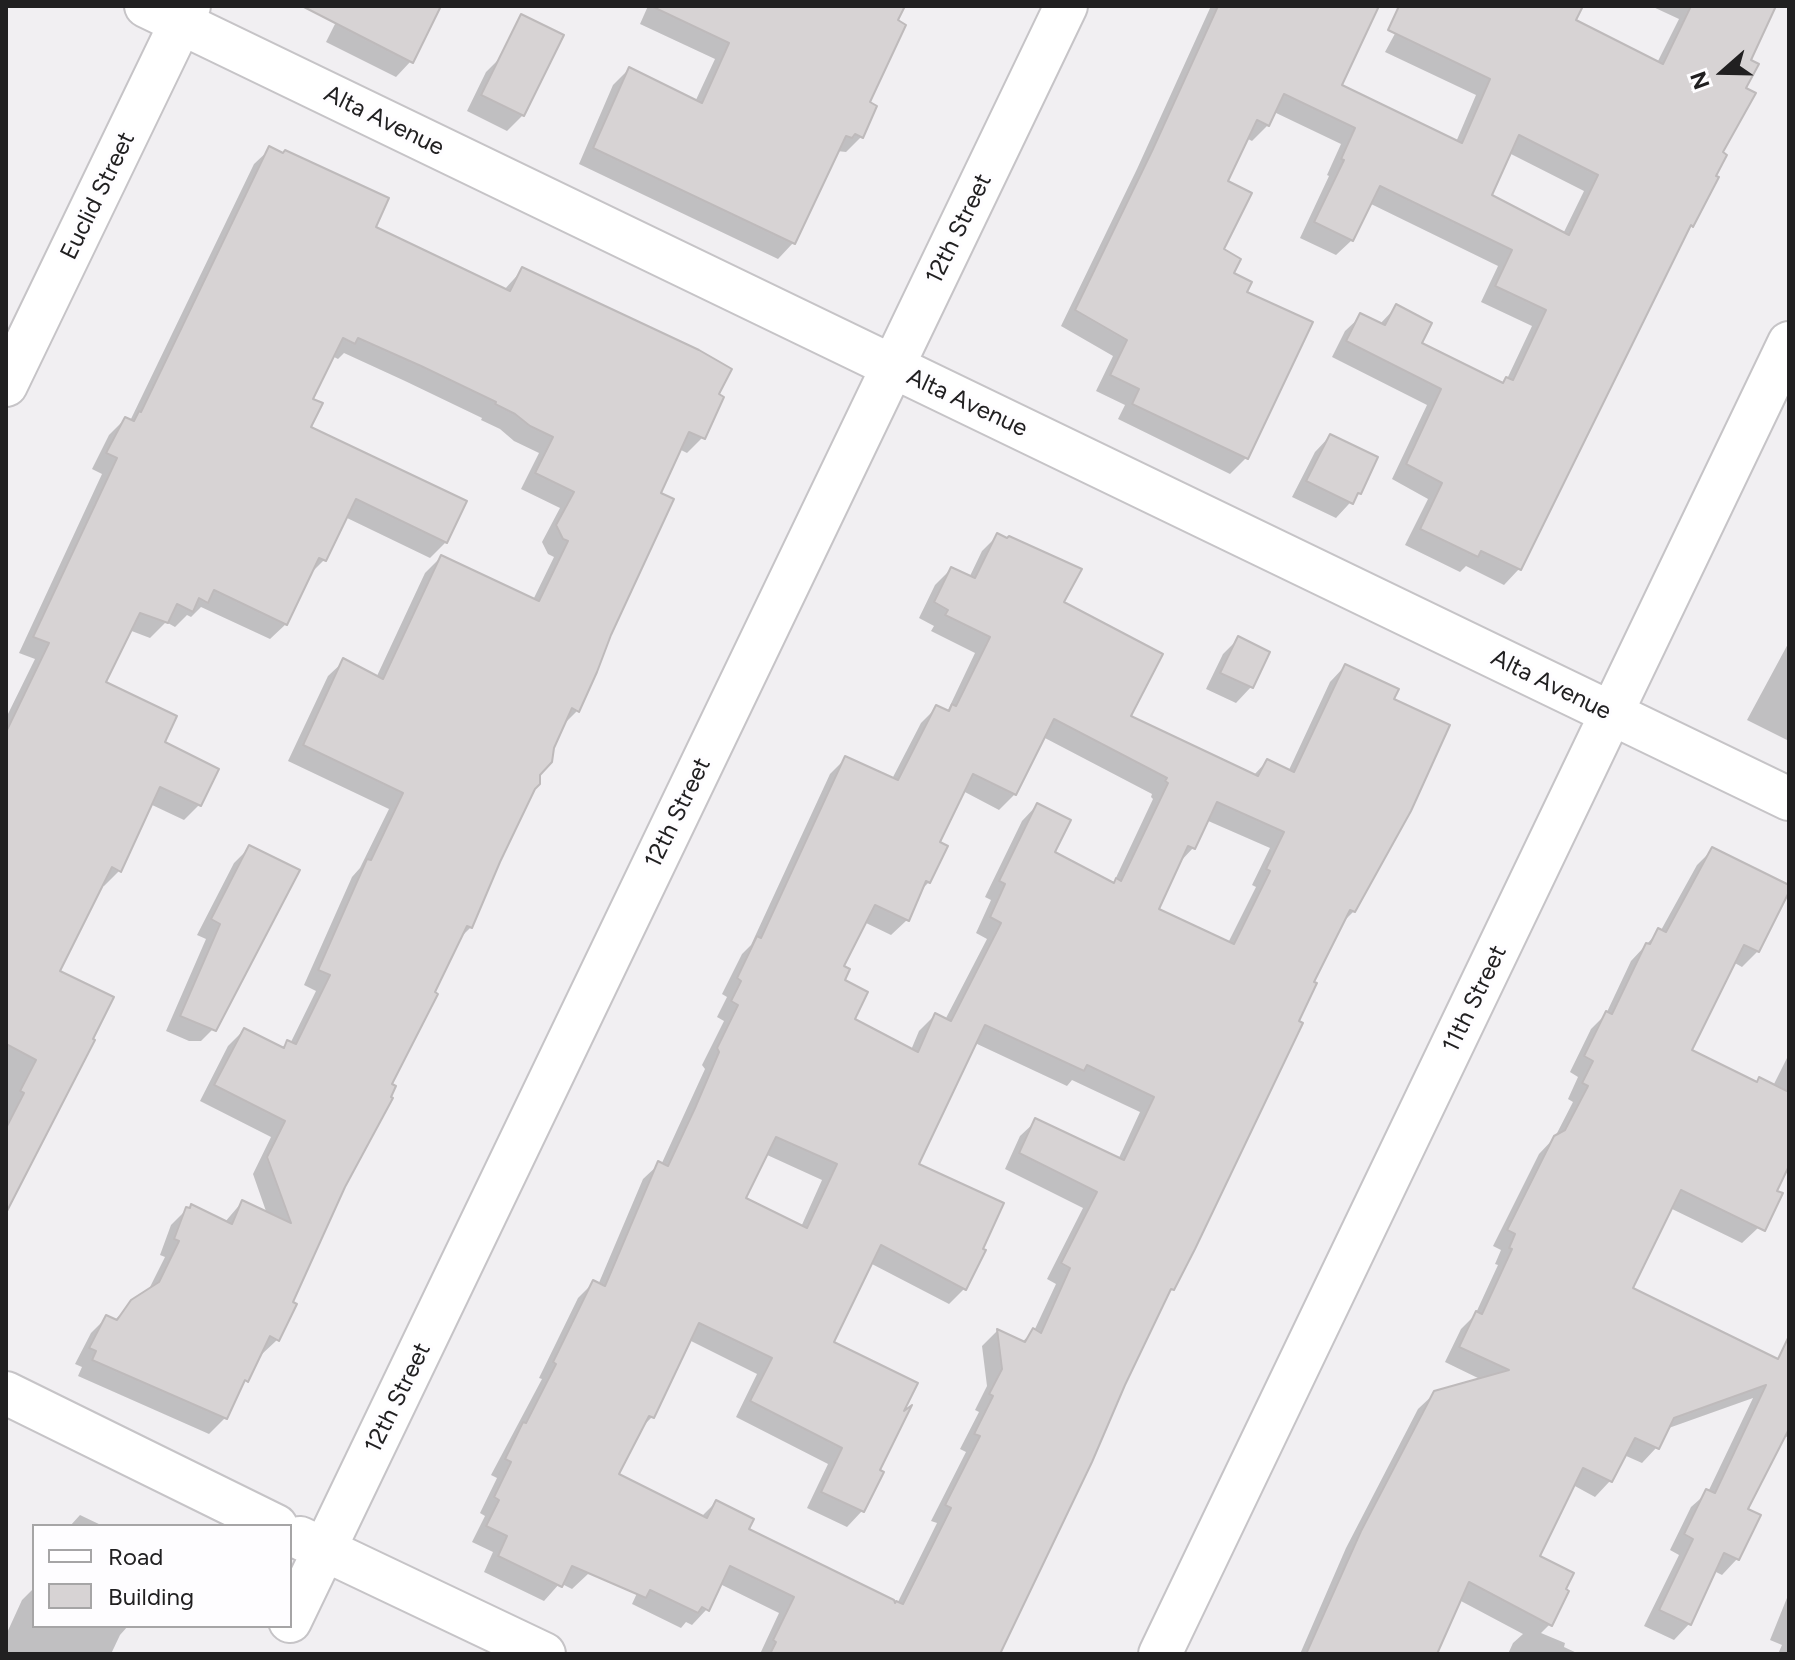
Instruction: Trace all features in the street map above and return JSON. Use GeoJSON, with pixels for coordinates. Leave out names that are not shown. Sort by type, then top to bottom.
{"type":"FeatureCollection","features":[{"type":"Feature","properties":{"kind":"street","name":"12th Street"},"geometry":{"type":"LineString","coordinates":[[292,1609],[307,1541],[892,368],[1066,6]]}},
{"type":"Feature","properties":{"kind":"street","name":"Alta Avenue"},"geometry":{"type":"LineString","coordinates":[[172,12],[892,368],[1789,799]]}},
{"type":"Feature","properties":{"kind":"street","name":"Euclid Street"},"geometry":{"type":"LineString","coordinates":[[6,385],[172,12]]}},
{"type":"Feature","properties":{"kind":"street","name":"11th Street"},"geometry":{"type":"LineString","coordinates":[[1160,1654],[1789,343]]}},
{"type":"Feature","properties":{"kind":"street"},"geometry":{"type":"LineString","coordinates":[[6,1393],[272,1524]]}},
{"type":"Feature","properties":{"kind":"street"},"geometry":{"type":"LineString","coordinates":[[307,1541],[544,1654]]}},
{"type":"Feature","properties":{"kind":"street","name":"12th Street"},"geometry":{"type":"LineString","coordinates":[[274,1654],[287,1628]]}},
{"type":"Feature","properties":{"kind":"building"},"geometry":{"type":"Polygon","coordinates":[[[302,6],[441,6],[413,63],[302,6]]]}},
{"type":"Feature","properties":{"kind":"building"},"geometry":{"type":"Polygon","coordinates":[[[651,6],[905,6],[898,20],[906,25],[870,102],[877,106],[863,138],[855,134],[852,138],[846,136],[795,244],[593,148],[629,67],[702,103],[729,43],[651,6]]]}},
{"type":"Feature","properties":{"kind":"building"},"geometry":{"type":"Polygon","coordinates":[[[1218,6],[1379,6],[1342,85],[1462,143],[1490,79],[1388,30],[1399,6],[1583,6],[1576,20],[1663,64],[1691,6],[1776,6],[1751,60],[1759,64],[1746,88],[1756,93],[1723,152],[1727,155],[1716,176],[1719,177],[1693,227],[1691,225],[1521,570],[1481,551],[1478,557],[1420,529],[1442,483],[1406,464],[1441,389],[1346,341],[1360,313],[1385,325],[1396,304],[1432,323],[1422,343],[1503,383],[1506,377],[1513,380],[1546,310],[1495,286],[1512,250],[1380,186],[1353,241],[1314,222],[1344,160],[1341,159],[1355,128],[1284,94],[1269,126],[1257,120],[1228,181],[1252,193],[1224,249],[1241,259],[1234,273],[1252,282],[1247,292],[1313,322],[1248,459],[1132,404],[1139,389],[1110,375],[1127,340],[1075,310],[1218,6]],[[1519,135],[1492,195],[1569,235],[1598,175],[1519,135]]]}},
{"type":"Feature","properties":{"kind":"building"},"geometry":{"type":"Polygon","coordinates":[[[521,14],[564,35],[524,116],[481,95],[521,14]]]}},
{"type":"Feature","properties":{"kind":"building"},"geometry":{"type":"Polygon","coordinates":[[[269,146],[283,153],[285,150],[389,198],[376,227],[510,291],[522,267],[699,350],[732,369],[719,394],[724,397],[705,439],[689,432],[661,493],[674,499],[597,672],[579,712],[572,708],[554,748],[552,762],[540,775],[540,784],[500,862],[472,928],[467,926],[435,992],[438,994],[392,1084],[396,1086],[393,1098],[345,1187],[293,1302],[297,1304],[279,1341],[270,1336],[227,1419],[92,1360],[96,1351],[89,1348],[106,1315],[117,1320],[131,1300],[159,1282],[179,1241],[174,1239],[186,1207],[190,1208],[191,1204],[232,1224],[242,1200],[291,1223],[267,1157],[285,1121],[214,1085],[244,1028],[284,1048],[287,1040],[296,1044],[330,975],[318,970],[367,859],[371,860],[403,793],[303,745],[343,658],[383,679],[441,555],[539,601],[568,541],[563,539],[556,525],[574,492],[535,473],[553,437],[530,426],[496,402],[421,366],[358,338],[355,344],[343,338],[313,399],[323,403],[311,427],[467,501],[447,543],[356,499],[326,561],[319,558],[287,625],[214,590],[208,603],[199,598],[193,612],[177,604],[168,623],[140,613],[106,682],[177,716],[165,742],[219,769],[201,806],[160,787],[121,872],[112,867],[60,971],[114,997],[6,1213],[6,1128],[36,1060],[6,1044],[6,732],[49,643],[33,637],[117,458],[106,453],[125,417],[134,421],[141,412],[269,146]]]}},
{"type":"Feature","properties":{"kind":"building"},"geometry":{"type":"Polygon","coordinates":[[[1330,434],[1378,457],[1353,504],[1306,481],[1330,434]]]}},
{"type":"Feature","properties":{"kind":"building"},"geometry":{"type":"Polygon","coordinates":[[[997,533],[1082,569],[1064,602],[1163,654],[1131,716],[1258,776],[1267,759],[1294,772],[1345,664],[1399,689],[1394,699],[1450,725],[1411,811],[1355,912],[1350,910],[1314,982],[1317,983],[1299,1021],[1303,1023],[1195,1249],[1174,1290],[1171,1289],[1000,1654],[770,1654],[776,1642],[773,1640],[794,1597],[730,1566],[709,1611],[702,1607],[698,1613],[650,1590],[646,1598],[572,1566],[562,1587],[498,1556],[507,1536],[486,1526],[499,1500],[494,1497],[511,1462],[505,1459],[556,1364],[553,1362],[593,1280],[605,1286],[658,1161],[668,1166],[738,1005],[731,1001],[741,981],[737,978],[757,936],[761,938],[845,756],[898,780],[936,705],[949,711],[952,704],[956,706],[990,637],[945,615],[948,610],[934,602],[951,567],[975,578],[997,533]],[[1054,719],[1016,795],[973,774],[940,842],[948,846],[930,883],[926,881],[909,921],[875,905],[844,966],[850,969],[845,980],[868,992],[855,1019],[918,1052],[935,1013],[951,1021],[1001,923],[990,917],[1005,884],[999,881],[1037,803],[1071,820],[1055,852],[1114,883],[1116,878],[1121,881],[1168,783],[1165,781],[1167,778],[1054,719]],[[1217,802],[1195,849],[1188,846],[1159,909],[1234,944],[1270,871],[1266,869],[1284,832],[1217,802]],[[985,1025],[919,1164],[1004,1203],[966,1290],[881,1245],[834,1342],[918,1383],[904,1411],[912,1405],[880,1470],[884,1472],[864,1512],[821,1492],[842,1448],[750,1401],[772,1358],[699,1323],[654,1418],[649,1416],[619,1474],[707,1518],[716,1500],[754,1519],[749,1529],[895,1603],[903,1604],[951,1508],[945,1505],[980,1436],[974,1434],[993,1396],[989,1394],[1002,1369],[997,1329],[1025,1342],[1033,1328],[1041,1333],[1070,1268],[1061,1263],[1097,1192],[1019,1153],[1035,1118],[1124,1160],[1154,1097],[1087,1065],[1084,1071],[985,1025]],[[776,1137],[746,1198],[807,1228],[837,1164],[776,1137]]]}},
{"type":"Feature","properties":{"kind":"building"},"geometry":{"type":"Polygon","coordinates":[[[1238,636],[1270,652],[1253,688],[1220,673],[1238,636]]]}},
{"type":"Feature","properties":{"kind":"building"},"geometry":{"type":"Polygon","coordinates":[[[249,845],[300,870],[216,1031],[180,1016],[220,924],[211,919],[249,845]]]}},
{"type":"Feature","properties":{"kind":"building"},"geometry":{"type":"Polygon","coordinates":[[[1712,847],[1789,885],[1789,892],[1759,952],[1744,945],[1692,1050],[1757,1082],[1759,1077],[1789,1092],[1789,1166],[1777,1191],[1783,1193],[1765,1231],[1681,1190],[1633,1288],[1778,1359],[1789,1336],[1789,1429],[1748,1509],[1761,1515],[1739,1560],[1724,1553],[1691,1625],[1659,1610],[1693,1539],[1684,1534],[1706,1489],[1715,1493],[1766,1385],[1674,1418],[1659,1449],[1635,1438],[1612,1482],[1583,1468],[1540,1556],[1574,1573],[1552,1626],[1469,1582],[1437,1654],[1306,1654],[1361,1531],[1434,1391],[1509,1370],[1459,1347],[1476,1311],[1482,1314],[1512,1249],[1509,1248],[1515,1234],[1507,1230],[1554,1136],[1565,1130],[1588,1086],[1582,1083],[1593,1061],[1584,1056],[1606,1011],[1612,1014],[1646,943],[1650,944],[1658,928],[1666,932],[1712,847]]]}}]}
